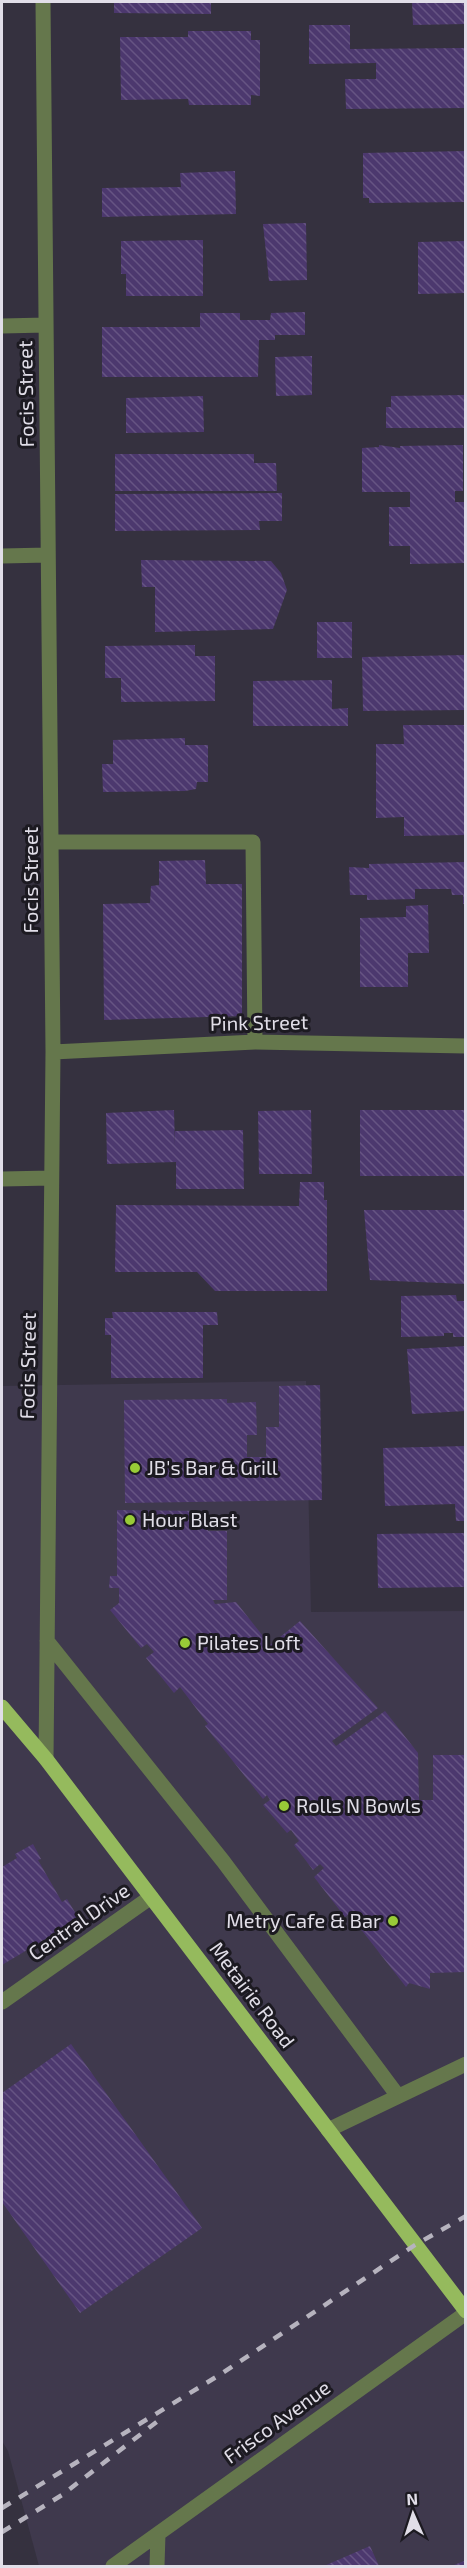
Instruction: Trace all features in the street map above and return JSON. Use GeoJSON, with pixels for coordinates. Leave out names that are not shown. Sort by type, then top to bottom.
{"type":"FeatureCollection","features":[{"type":"Feature","properties":{"kind":"main road","name":"Metairie Road"},"geometry":{"type":"LineString","coordinates":[[2,1707],[46,1759],[465,2312]]}},
{"type":"Feature","properties":{"kind":"street","name":"Focis Street"},"geometry":{"type":"LineString","coordinates":[[43,2],[53,1052],[46,1759]]}},
{"type":"Feature","properties":{"kind":"street"},"geometry":{"type":"LineString","coordinates":[[2,326],[46,325]]}},
{"type":"Feature","properties":{"kind":"street"},"geometry":{"type":"LineString","coordinates":[[2,556],[48,555]]}},
{"type":"Feature","properties":{"kind":"street"},"geometry":{"type":"LineString","coordinates":[[52,842],[253,842],[255,1042]]}},
{"type":"Feature","properties":{"kind":"street","name":"Pink Street"},"geometry":{"type":"LineString","coordinates":[[53,1052],[255,1042],[465,1046]]}},
{"type":"Feature","properties":{"kind":"street"},"geometry":{"type":"LineString","coordinates":[[2,1179],[51,1178]]}},
{"type":"Feature","properties":{"kind":"street"},"geometry":{"type":"LineString","coordinates":[[47,1641],[223,1861],[398,2096]]}},
{"type":"Feature","properties":{"kind":"street","name":"Central Drive"},"geometry":{"type":"LineString","coordinates":[[2,2002],[151,1897]]}},
{"type":"Feature","properties":{"kind":"street"},"geometry":{"type":"LineString","coordinates":[[328,2130],[465,2064]]}},
{"type":"Feature","properties":{"kind":"street","name":"Frisco Avenue"},"geometry":{"type":"LineString","coordinates":[[113,2566],[465,2312]]}},
{"type":"Feature","properties":{"kind":"street"},"geometry":{"type":"LineString","coordinates":[[157,2566],[158,2535]]}},
{"type":"Feature","properties":{"kind":"shaded area"},"geometry":{"type":"Polygon","coordinates":[[[306,1381],[311,1612],[465,1611],[465,2566],[39,2566],[8,2451],[2,2441],[2,1386],[306,1381]]]}},
{"type":"Feature","properties":{"kind":"building"},"geometry":{"type":"Polygon","coordinates":[[[114,2],[211,2],[211,14],[114,13],[114,2]]]}},
{"type":"Feature","properties":{"kind":"building"},"geometry":{"type":"Polygon","coordinates":[[[412,2],[466,2],[466,24],[413,25],[412,2]]]}},
{"type":"Feature","properties":{"kind":"building"},"geometry":{"type":"Polygon","coordinates":[[[309,25],[350,25],[350,49],[466,48],[466,108],[346,109],[345,79],[376,79],[376,63],[309,64],[309,25]]]}},
{"type":"Feature","properties":{"kind":"building"},"geometry":{"type":"Polygon","coordinates":[[[188,31],[251,31],[251,40],[260,40],[260,96],[251,95],[251,105],[189,105],[188,99],[121,100],[120,37],[188,37],[188,31]]]}},
{"type":"Feature","properties":{"kind":"building"},"geometry":{"type":"Polygon","coordinates":[[[466,151],[466,202],[369,203],[369,198],[363,198],[363,153],[466,151]]]}},
{"type":"Feature","properties":{"kind":"building"},"geometry":{"type":"Polygon","coordinates":[[[235,171],[236,214],[102,217],[102,188],[181,187],[180,173],[235,171]]]}},
{"type":"Feature","properties":{"kind":"building"},"geometry":{"type":"Polygon","coordinates":[[[306,223],[307,280],[269,281],[263,224],[306,223]]]}},
{"type":"Feature","properties":{"kind":"building"},"geometry":{"type":"Polygon","coordinates":[[[203,240],[203,296],[126,296],[126,274],[121,274],[121,241],[203,240]]]}},
{"type":"Feature","properties":{"kind":"building"},"geometry":{"type":"Polygon","coordinates":[[[466,241],[466,293],[418,294],[418,242],[466,241]]]}},
{"type":"Feature","properties":{"kind":"building"},"geometry":{"type":"Polygon","coordinates":[[[305,312],[305,335],[275,335],[275,340],[259,340],[258,377],[102,377],[102,327],[200,327],[200,313],[240,313],[240,320],[270,320],[271,313],[305,312]]]}},
{"type":"Feature","properties":{"kind":"building"},"geometry":{"type":"Polygon","coordinates":[[[312,356],[312,395],[276,396],[275,357],[312,356]]]}},
{"type":"Feature","properties":{"kind":"building"},"geometry":{"type":"Polygon","coordinates":[[[466,395],[466,428],[386,428],[386,407],[391,407],[391,396],[466,395]]]}},
{"type":"Feature","properties":{"kind":"building"},"geometry":{"type":"Polygon","coordinates":[[[203,396],[204,432],[126,433],[126,398],[203,396]]]}},
{"type":"Feature","properties":{"kind":"building"},"geometry":{"type":"Polygon","coordinates":[[[379,445],[400,448],[400,446],[463,445],[463,491],[455,491],[455,502],[466,502],[466,563],[410,564],[410,546],[389,546],[389,507],[410,507],[410,492],[362,492],[362,448],[379,447],[379,445]]]}},
{"type":"Feature","properties":{"kind":"building"},"geometry":{"type":"Polygon","coordinates":[[[115,454],[254,454],[254,463],[276,463],[277,491],[115,491],[115,454]]]}},
{"type":"Feature","properties":{"kind":"building"},"geometry":{"type":"Polygon","coordinates":[[[282,493],[282,521],[259,521],[260,530],[115,531],[115,494],[282,493]]]}},
{"type":"Feature","properties":{"kind":"building"},"geometry":{"type":"Polygon","coordinates":[[[141,560],[271,561],[281,573],[287,590],[273,629],[155,632],[155,587],[142,587],[141,560]]]}},
{"type":"Feature","properties":{"kind":"building"},"geometry":{"type":"Polygon","coordinates":[[[317,622],[352,622],[352,658],[317,658],[317,622]]]}},
{"type":"Feature","properties":{"kind":"building"},"geometry":{"type":"Polygon","coordinates":[[[195,645],[195,656],[215,656],[215,701],[121,702],[121,678],[105,678],[105,646],[195,645]]]}},
{"type":"Feature","properties":{"kind":"building"},"geometry":{"type":"Polygon","coordinates":[[[466,655],[466,710],[363,711],[362,657],[466,655]]]}},
{"type":"Feature","properties":{"kind":"building"},"geometry":{"type":"Polygon","coordinates":[[[332,680],[332,709],[348,708],[348,726],[253,726],[253,681],[332,680]]]}},
{"type":"Feature","properties":{"kind":"building"},"geometry":{"type":"Polygon","coordinates":[[[403,725],[466,725],[466,835],[404,836],[404,817],[376,818],[376,744],[404,744],[403,725]]]}},
{"type":"Feature","properties":{"kind":"building"},"geometry":{"type":"Polygon","coordinates":[[[185,738],[185,745],[208,745],[208,782],[197,782],[196,789],[185,791],[103,792],[102,764],[113,764],[113,740],[185,738]]]}},
{"type":"Feature","properties":{"kind":"building"},"geometry":{"type":"Polygon","coordinates":[[[205,860],[206,884],[242,884],[242,1016],[104,1020],[103,904],[150,903],[151,886],[159,885],[159,861],[205,860]]]}},
{"type":"Feature","properties":{"kind":"building"},"geometry":{"type":"Polygon","coordinates":[[[466,862],[466,904],[463,904],[463,895],[452,895],[451,889],[415,889],[415,899],[367,900],[367,895],[350,895],[349,867],[369,868],[369,864],[466,862]]]}},
{"type":"Feature","properties":{"kind":"building"},"geometry":{"type":"Polygon","coordinates":[[[428,905],[429,953],[408,953],[408,987],[360,987],[360,918],[406,917],[406,906],[428,905]]]}},
{"type":"Feature","properties":{"kind":"building"},"geometry":{"type":"Polygon","coordinates":[[[174,1110],[175,1146],[175,1131],[243,1130],[244,1189],[176,1189],[176,1162],[107,1164],[106,1113],[174,1110]]]}},
{"type":"Feature","properties":{"kind":"building"},"geometry":{"type":"Polygon","coordinates":[[[311,1110],[312,1174],[259,1174],[258,1111],[311,1110]]]}},
{"type":"Feature","properties":{"kind":"building"},"geometry":{"type":"Polygon","coordinates":[[[360,1110],[466,1110],[466,1176],[360,1176],[360,1110]]]}},
{"type":"Feature","properties":{"kind":"building"},"geometry":{"type":"Polygon","coordinates":[[[300,1182],[324,1182],[324,1200],[327,1200],[327,1291],[215,1291],[197,1272],[115,1272],[116,1205],[299,1206],[300,1182]]]}},
{"type":"Feature","properties":{"kind":"building"},"geometry":{"type":"Polygon","coordinates":[[[364,1210],[466,1210],[466,1284],[370,1280],[364,1210]]]}},
{"type":"Feature","properties":{"kind":"building"},"geometry":{"type":"Polygon","coordinates":[[[456,1295],[457,1301],[466,1301],[466,1337],[453,1337],[453,1333],[444,1333],[444,1336],[401,1337],[401,1296],[456,1295]]]}},
{"type":"Feature","properties":{"kind":"building"},"geometry":{"type":"Polygon","coordinates":[[[112,1312],[217,1312],[218,1325],[203,1325],[203,1378],[111,1378],[111,1335],[105,1335],[105,1318],[113,1318],[112,1312]]]}},
{"type":"Feature","properties":{"kind":"building"},"geometry":{"type":"Polygon","coordinates":[[[466,1346],[466,1411],[412,1414],[407,1349],[466,1346]]]}},
{"type":"Feature","properties":{"kind":"building"},"geometry":{"type":"Polygon","coordinates":[[[320,1385],[322,1500],[125,1503],[124,1400],[227,1399],[227,1403],[256,1402],[257,1435],[247,1435],[247,1457],[266,1457],[266,1427],[279,1427],[279,1386],[320,1385]]]}},
{"type":"Feature","properties":{"kind":"building"},"geometry":{"type":"Polygon","coordinates":[[[466,1446],[466,1521],[456,1521],[455,1504],[385,1506],[383,1448],[466,1446]]]}},
{"type":"Feature","properties":{"kind":"building"},"geometry":{"type":"Polygon","coordinates":[[[117,1510],[207,1511],[208,1531],[227,1531],[227,1600],[213,1600],[215,1604],[236,1602],[270,1645],[300,1621],[378,1708],[332,1741],[336,1746],[385,1711],[418,1753],[419,1800],[433,1800],[433,1755],[466,1755],[466,1972],[430,1973],[430,1989],[409,1983],[406,1987],[349,1914],[345,1917],[314,1877],[324,1868],[320,1864],[313,1870],[294,1845],[299,1841],[291,1830],[287,1833],[263,1805],[270,1800],[267,1795],[263,1799],[205,1726],[208,1724],[180,1687],[174,1693],[146,1658],[154,1652],[147,1644],[141,1648],[110,1610],[119,1603],[119,1588],[109,1588],[110,1576],[117,1576],[117,1510]]]}},
{"type":"Feature","properties":{"kind":"building"},"geometry":{"type":"Polygon","coordinates":[[[466,1533],[466,1587],[378,1588],[377,1534],[466,1533]]]}},
{"type":"Feature","properties":{"kind":"building"},"geometry":{"type":"Polygon","coordinates":[[[33,1844],[41,1859],[38,1860],[62,1902],[67,1899],[79,1919],[2,1965],[2,1867],[17,1858],[15,1854],[33,1844]]]}},
{"type":"Feature","properties":{"kind":"building"},"geometry":{"type":"Polygon","coordinates":[[[71,2044],[202,2228],[80,2313],[2,2202],[2,2093],[71,2044]]]}},
{"type":"Feature","properties":{"kind":"building"},"geometry":{"type":"Polygon","coordinates":[[[370,2546],[379,2566],[324,2566],[370,2546]]]}},
{"type":"Feature","properties":{"kind":"building"},"geometry":{"type":"Polygon","coordinates":[[[466,2560],[466,2566],[452,2566],[466,2560]]]}},
{"type":"Feature","properties":{"kind":"railway"},"geometry":{"type":"LineString","coordinates":[[2,2508],[221,2374],[415,2245],[466,2216]]}},
{"type":"Feature","properties":{"kind":"railway"},"geometry":{"type":"LineString","coordinates":[[2,2532],[62,2495],[163,2417]]}},
{"type":"Feature","properties":{"kind":"place","name":"JB's Bar & Grill"},"geometry":{"type":"Point","coordinates":[135,1468]}},
{"type":"Feature","properties":{"kind":"place","name":"Hour Blast"},"geometry":{"type":"Point","coordinates":[130,1520]}},
{"type":"Feature","properties":{"kind":"place","name":"Pilates Loft"},"geometry":{"type":"Point","coordinates":[185,1643]}},
{"type":"Feature","properties":{"kind":"place","name":"Rolls N Bowls"},"geometry":{"type":"Point","coordinates":[284,1806]}},
{"type":"Feature","properties":{"kind":"place","name":"Metry Cafe & Bar"},"geometry":{"type":"Point","coordinates":[393,1921]}}]}
